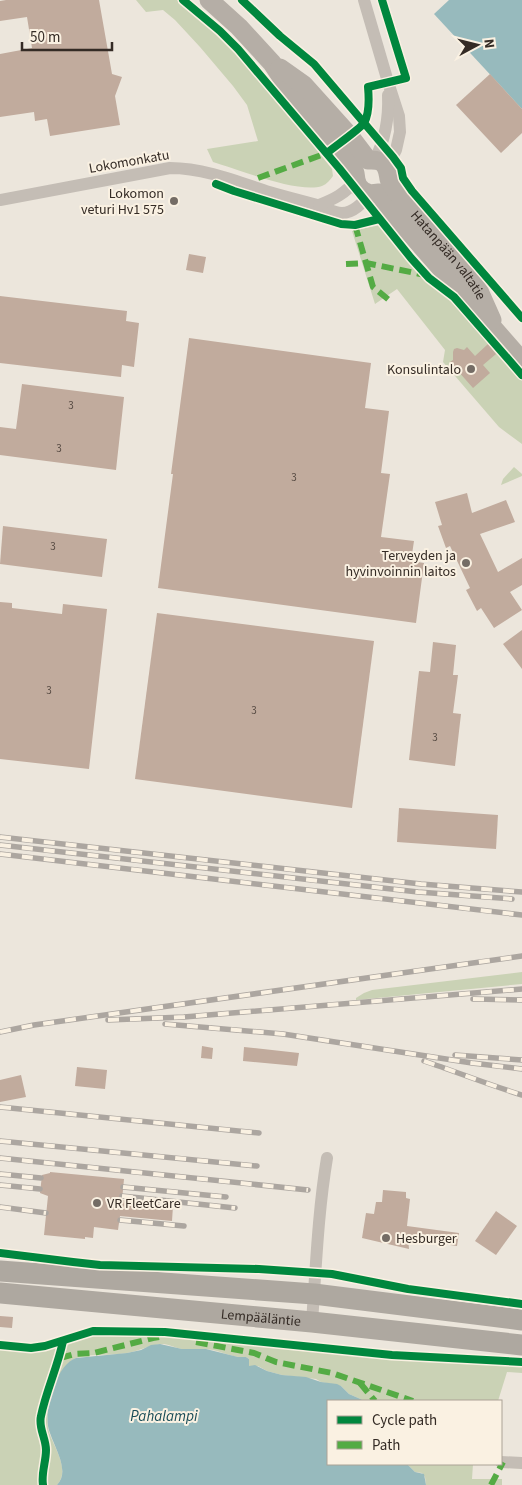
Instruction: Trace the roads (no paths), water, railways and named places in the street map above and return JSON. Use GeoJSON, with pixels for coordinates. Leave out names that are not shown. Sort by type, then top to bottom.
{"type":"FeatureCollection","features":[{"type":"Feature","properties":{"kind":"highway","name":"Lempääläntie"},"geometry":{"type":"LineString","coordinates":[[0,1271],[314,1294],[522,1320]]}},
{"type":"Feature","properties":{"kind":"highway","name":"Lempääläntie"},"geometry":{"type":"LineString","coordinates":[[0,1293],[312,1322],[522,1345]]}},
{"type":"Feature","properties":{"kind":"highway"},"geometry":{"type":"LineString","coordinates":[[119,1304],[148,1316],[249,1330],[474,1346],[492,1342]]}},
{"type":"Feature","properties":{"kind":"main road","name":"Hatanpään valtatie"},"geometry":{"type":"LineString","coordinates":[[208,0],[239,28],[272,63],[293,95],[372,176],[389,209],[522,361]]}},
{"type":"Feature","properties":{"kind":"street"},"geometry":{"type":"LineString","coordinates":[[319,205],[339,196],[372,176],[396,150],[400,132],[399,116],[364,0]]}},
{"type":"Feature","properties":{"kind":"street","name":"Lokomonkatu"},"geometry":{"type":"LineString","coordinates":[[0,200],[170,168],[182,168],[214,174],[282,196],[319,205],[334,212],[343,213],[359,205],[372,176]]}},
{"type":"Feature","properties":{"kind":"street"},"geometry":{"type":"LineString","coordinates":[[312,1322],[327,1158]]}},
{"type":"Feature","properties":{"kind":"street"},"geometry":{"type":"LineString","coordinates":[[502,1462],[522,1463]]}},
{"type":"Feature","properties":{"kind":"water"},"geometry":{"type":"Polygon","coordinates":[[[449,0],[522,0],[522,109],[434,14],[449,0]]]}},
{"type":"Feature","properties":{"kind":"water","name":"Pahalampi"},"geometry":{"type":"Polygon","coordinates":[[[160,1344],[182,1349],[206,1349],[238,1357],[246,1357],[249,1359],[249,1366],[255,1365],[282,1375],[306,1377],[341,1386],[349,1394],[363,1400],[327,1400],[327,1465],[408,1465],[415,1472],[424,1474],[426,1485],[57,1485],[61,1479],[62,1464],[48,1426],[48,1408],[53,1388],[63,1369],[76,1358],[127,1353],[141,1350],[151,1345],[160,1344]]]}},
{"type":"Feature","properties":{"kind":"railway"},"geometry":{"type":"LineString","coordinates":[[0,837],[421,884],[522,892]]}},
{"type":"Feature","properties":{"kind":"railway"},"geometry":{"type":"LineString","coordinates":[[0,845],[418,892],[512,899]]}},
{"type":"Feature","properties":{"kind":"railway"},"geometry":{"type":"LineString","coordinates":[[0,854],[522,915]]}},
{"type":"Feature","properties":{"kind":"railway"},"geometry":{"type":"LineString","coordinates":[[0,1032],[34,1025],[522,956]]}},
{"type":"Feature","properties":{"kind":"railway"},"geometry":{"type":"LineString","coordinates":[[108,1020],[184,1017],[522,989]]}},
{"type":"Feature","properties":{"kind":"railway"},"geometry":{"type":"LineString","coordinates":[[473,999],[522,1000]]}},
{"type":"Feature","properties":{"kind":"railway"},"geometry":{"type":"LineString","coordinates":[[165,1024],[283,1034],[522,1069]]}},
{"type":"Feature","properties":{"kind":"railway"},"geometry":{"type":"LineString","coordinates":[[455,1055],[522,1060]]}},
{"type":"Feature","properties":{"kind":"railway"},"geometry":{"type":"LineString","coordinates":[[424,1061],[522,1095]]}},
{"type":"Feature","properties":{"kind":"railway"},"geometry":{"type":"LineString","coordinates":[[0,1107],[259,1133]]}},
{"type":"Feature","properties":{"kind":"railway"},"geometry":{"type":"LineString","coordinates":[[0,1141],[257,1166]]}},
{"type":"Feature","properties":{"kind":"railway"},"geometry":{"type":"LineString","coordinates":[[0,1158],[308,1190]]}},
{"type":"Feature","properties":{"kind":"railway"},"geometry":{"type":"LineString","coordinates":[[0,1174],[41,1178]]}},
{"type":"Feature","properties":{"kind":"railway"},"geometry":{"type":"LineString","coordinates":[[0,1185],[40,1189]]}},
{"type":"Feature","properties":{"kind":"railway"},"geometry":{"type":"LineString","coordinates":[[123,1187],[226,1197]]}},
{"type":"Feature","properties":{"kind":"railway"},"geometry":{"type":"LineString","coordinates":[[122,1196],[235,1208]]}},
{"type":"Feature","properties":{"kind":"railway"},"geometry":{"type":"LineString","coordinates":[[0,1207],[46,1213]]}},
{"type":"Feature","properties":{"kind":"railway"},"geometry":{"type":"LineString","coordinates":[[120,1220],[184,1226]]}},
{"type":"Feature","properties":{"kind":"place","name":"Lokomon veturi Hv1 575"},"geometry":{"type":"Point","coordinates":[174,201]}},
{"type":"Feature","properties":{"kind":"place","name":"Konsulintalo"},"geometry":{"type":"Point","coordinates":[471,369]}},
{"type":"Feature","properties":{"kind":"place","name":"Terveyden ja hyvinvoinnin laitos"},"geometry":{"type":"Point","coordinates":[466,563]}},
{"type":"Feature","properties":{"kind":"place","name":"VR FleetCare"},"geometry":{"type":"Point","coordinates":[97,1203]}},
{"type":"Feature","properties":{"kind":"place","name":"Hesburger"},"geometry":{"type":"Point","coordinates":[386,1238]}}]}
